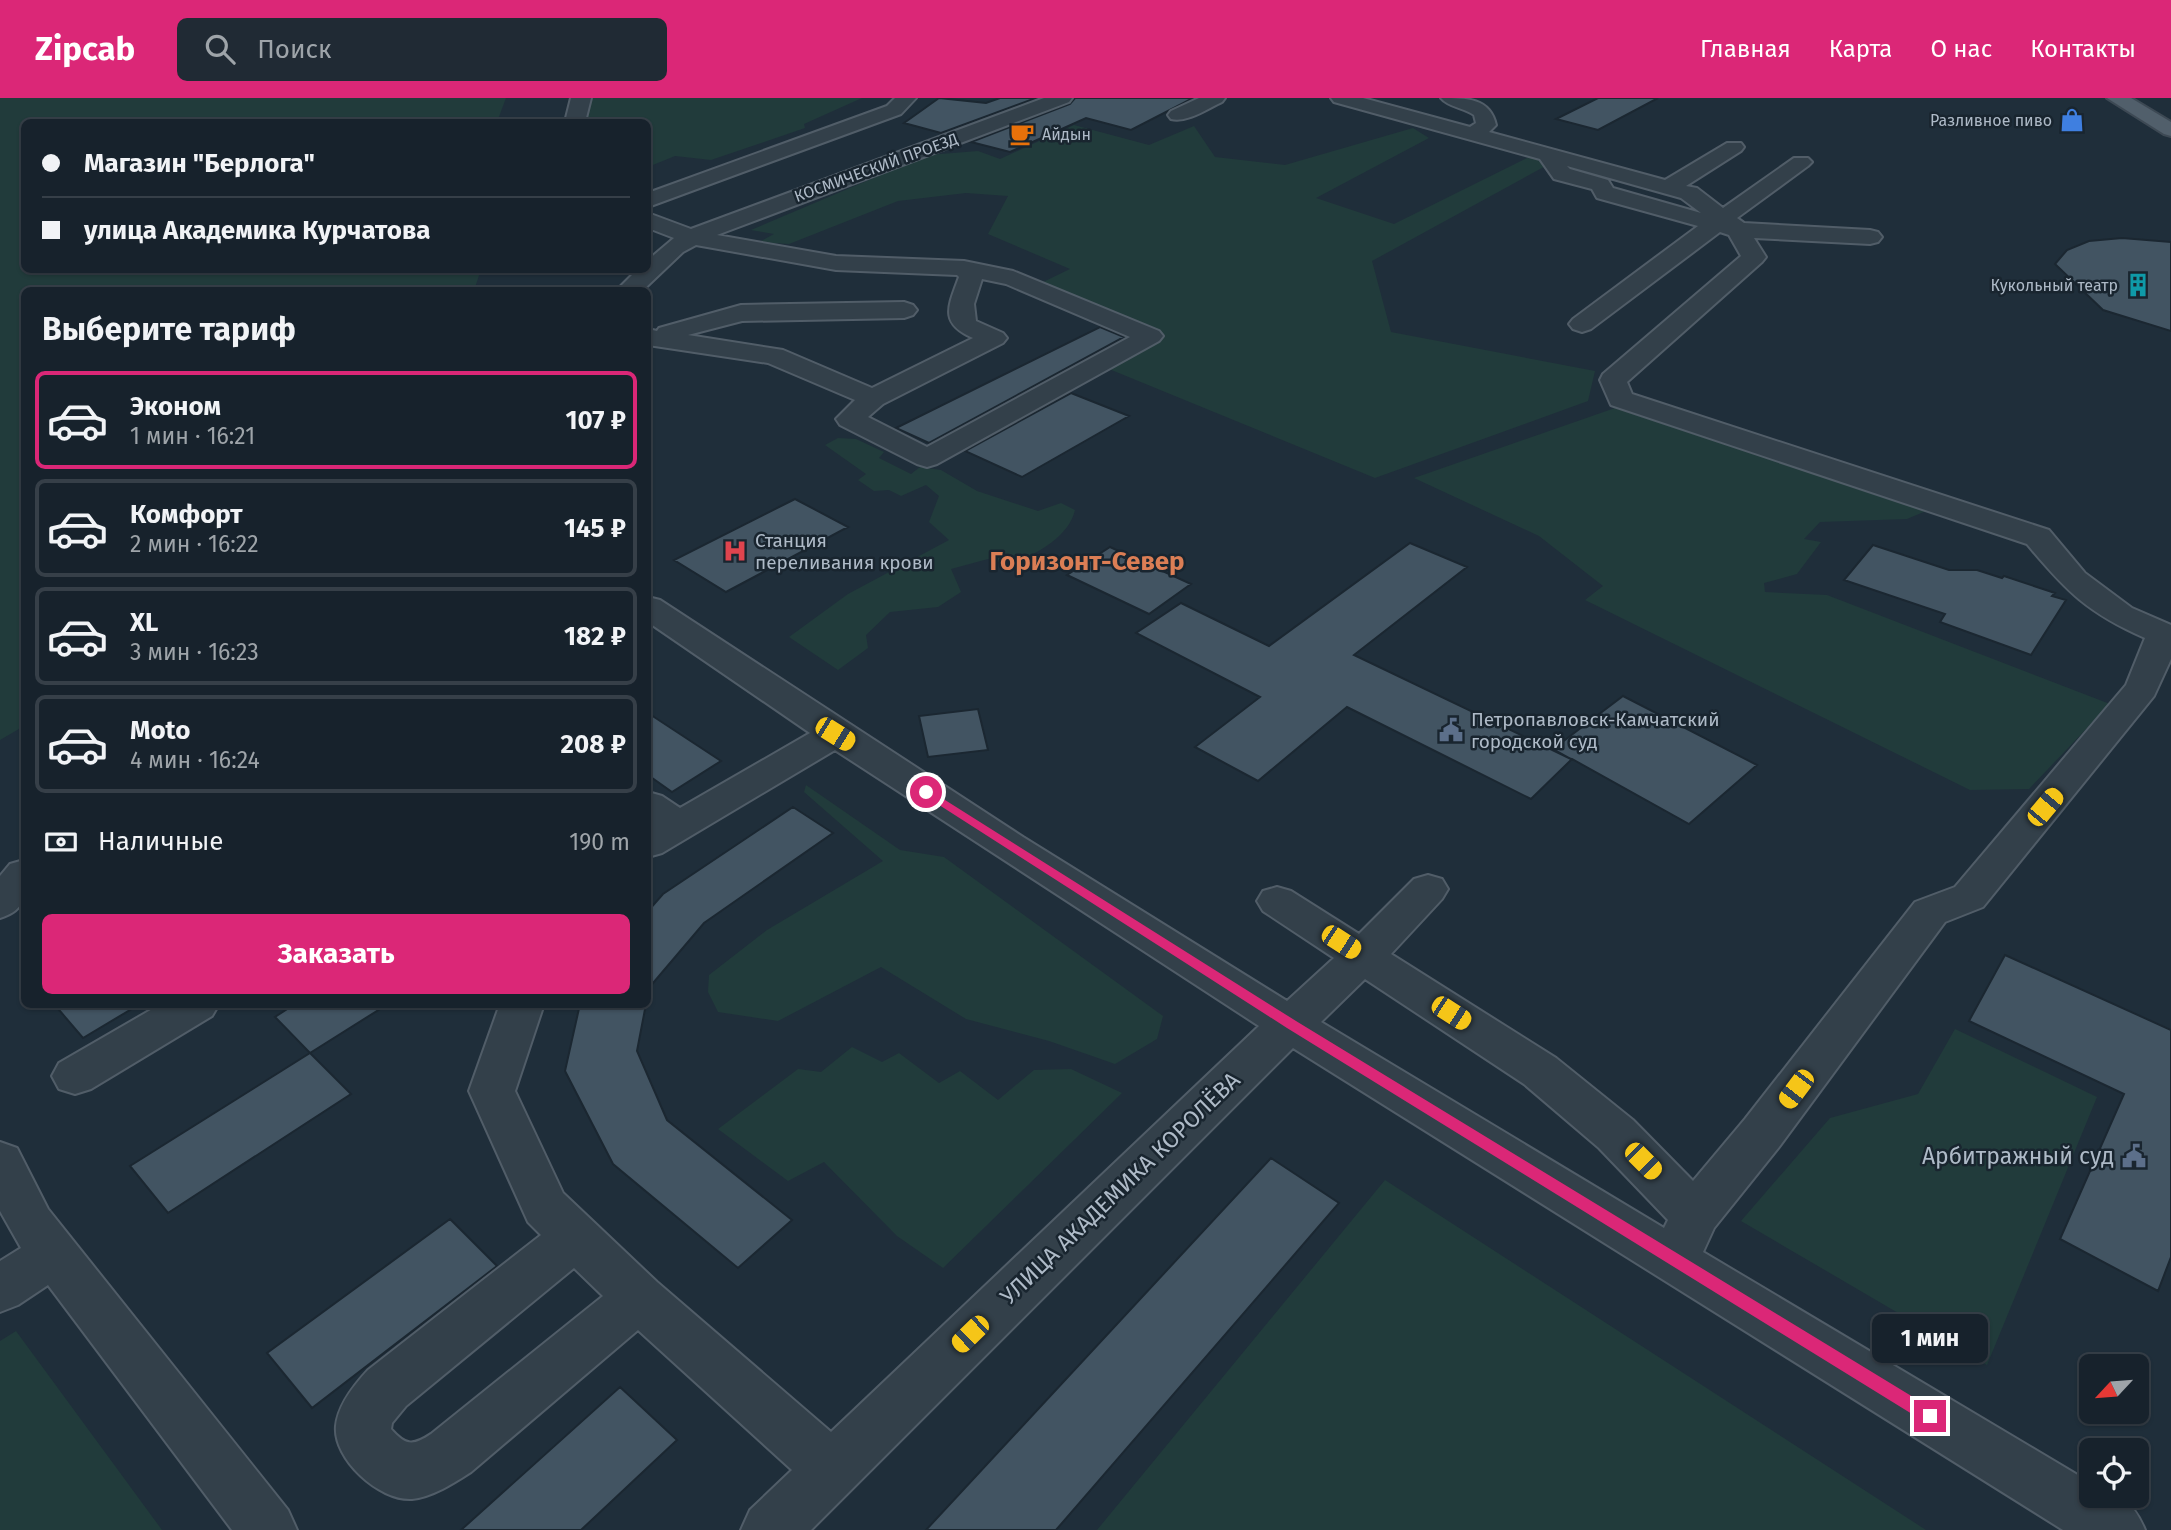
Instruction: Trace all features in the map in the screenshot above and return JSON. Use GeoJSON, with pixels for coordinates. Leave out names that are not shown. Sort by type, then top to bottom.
{"type":"FeatureCollection","features":[{"type":"Feature","properties":{"kind":"main road"},"geometry":{"type":"LineString","coordinates":[[2117,98],[2171,130]]}},
{"type":"Feature","properties":{"kind":"street"},"geometry":{"type":"LineString","coordinates":[[576,119],[581,98]]}},
{"type":"Feature","properties":{"kind":"street"},"geometry":{"type":"LineString","coordinates":[[651,199],[894,110],[906,98]]}},
{"type":"Feature","properties":{"kind":"street","name":"КОСМИЧЕСКИЙ ПРОЕЗД"},"geometry":{"type":"LineString","coordinates":[[651,267],[691,237],[1062,98]]}},
{"type":"Feature","properties":{"kind":"street"},"geometry":{"type":"LineString","coordinates":[[1178,115],[1215,98]]}},
{"type":"Feature","properties":{"kind":"street"},"geometry":{"type":"LineString","coordinates":[[1341,98],[1372,101],[1415,117],[1689,193],[1726,224],[1754,257],[1613,380],[1621,399],[2038,537],[2074,579],[2110,608],[2164,634],[2142,688],[1969,897],[1930,912],[1762,1133],[1695,1214],[1675,1259]]}},
{"type":"Feature","properties":{"kind":"street"},"geometry":{"type":"LineString","coordinates":[[1415,117],[1452,98],[1483,113],[1486,125],[1475,133]]}},
{"type":"Feature","properties":{"kind":"street"},"geometry":{"type":"LineString","coordinates":[[1669,187],[1734,147]]}},
{"type":"Feature","properties":{"kind":"street"},"geometry":{"type":"LineString","coordinates":[[1546,153],[1562,174],[1600,185],[1605,193],[1726,224],[1870,237]]}},
{"type":"Feature","properties":{"kind":"street"},"geometry":{"type":"LineString","coordinates":[[1582,324],[1726,224],[1801,162]]}},
{"type":"Feature","properties":{"kind":"street"},"geometry":{"type":"LineString","coordinates":[[651,221],[691,237],[836,263],[953,266],[1013,278],[1150,336],[926,458],[850,419],[873,398],[994,338],[964,325],[962,304],[971,277],[967,269]]}},
{"type":"Feature","properties":{"kind":"street","name":"КОСМИЧЕСКИЙ ПРОЕЗД"},"geometry":{"type":"LineString","coordinates":[[632,287],[645,273]]}},
{"type":"Feature","properties":{"kind":"street"},"geometry":{"type":"LineString","coordinates":[[651,337],[741,313],[904,310]]}},
{"type":"Feature","properties":{"kind":"street"},"geometry":{"type":"LineString","coordinates":[[651,337],[764,354],[791,361],[873,398]]}},
{"type":"Feature","properties":{"kind":"street"},"geometry":{"type":"LineString","coordinates":[[651,609],[835,734],[1292,1024],[2116,1530]]}},
{"type":"Feature","properties":{"kind":"street"},"geometry":{"type":"LineString","coordinates":[[658,825],[835,734]]}},
{"type":"Feature","properties":{"kind":"street"},"geometry":{"type":"LineString","coordinates":[[0,902],[21,878]]}},
{"type":"Feature","properties":{"kind":"street","name":"УЛИЦА АКАДЕМИКА КОРОЛЁВА"},"geometry":{"type":"LineString","coordinates":[[770,1530],[1216,1094],[1363,956],[1428,889]]}},
{"type":"Feature","properties":{"kind":"street"},"geometry":{"type":"LineString","coordinates":[[1278,901],[1540,1071],[1616,1134],[1695,1214]]}},
{"type":"Feature","properties":{"kind":"street"},"geometry":{"type":"LineString","coordinates":[[75,1076],[190,1008]]}},
{"type":"Feature","properties":{"kind":"street"},"geometry":{"type":"LineString","coordinates":[[521,1008],[492,1091],[545,1207],[639,1298],[832,1469]]}},
{"type":"Feature","properties":{"kind":"street"},"geometry":{"type":"LineString","coordinates":[[0,1163],[31,1224],[268,1530]]}},
{"type":"Feature","properties":{"kind":"street"},"geometry":{"type":"LineString","coordinates":[[576,1236],[387,1388],[371,1407],[364,1423],[366,1441],[390,1468],[409,1473],[430,1468],[639,1298]]}},
{"type":"Feature","properties":{"kind":"street"},"geometry":{"type":"LineString","coordinates":[[0,1289],[54,1254]]}},
{"type":"Feature","properties":{"kind":"green space"},"geometry":{"type":"Polygon","coordinates":[[[0,98],[506,98],[498,119],[21,119],[21,273],[480,273],[475,287],[21,287],[21,728],[0,740],[0,98]]]}},
{"type":"Feature","properties":{"kind":"green space"},"geometry":{"type":"Polygon","coordinates":[[[592,98],[862,98],[804,124],[805,128],[711,160],[675,156],[651,166],[651,119],[586,119],[592,98]]]}},
{"type":"Feature","properties":{"kind":"green space"},"geometry":{"type":"Polygon","coordinates":[[[1074,125],[1149,145],[1194,126],[1215,157],[1285,165],[1413,128],[1429,138],[1316,198],[1394,224],[1533,155],[1551,163],[1372,261],[1391,332],[1595,371],[1588,401],[1375,478],[1109,369],[1154,338],[1039,284],[1070,269],[988,234],[1008,196],[966,193],[898,201],[789,244],[759,242],[774,234],[751,230],[928,155],[978,151],[1000,159],[1074,125]]]}},
{"type":"Feature","properties":{"kind":"green space"},"geometry":{"type":"Polygon","coordinates":[[[1615,408],[1926,511],[1907,519],[1820,522],[1804,539],[1821,542],[1797,574],[1764,583],[1765,592],[1827,595],[2110,704],[2029,789],[1970,790],[1585,600],[1603,586],[1539,536],[1414,478],[1615,408]]]}},
{"type":"Feature","properties":{"kind":"green space"},"geometry":{"type":"Polygon","coordinates":[[[838,438],[856,439],[884,452],[879,458],[911,474],[920,467],[941,470],[977,491],[1038,511],[1061,503],[1075,510],[1058,537],[1011,566],[988,559],[951,569],[961,592],[938,607],[890,612],[866,635],[868,648],[838,670],[789,637],[848,594],[949,540],[929,522],[939,496],[926,485],[901,496],[889,490],[874,491],[858,480],[866,474],[825,445],[838,438]]]}},
{"type":"Feature","properties":{"kind":"green space"},"geometry":{"type":"Polygon","coordinates":[[[806,785],[900,850],[944,857],[1163,1016],[1157,1039],[1115,1064],[1049,1041],[966,1019],[881,967],[778,1021],[718,1012],[708,992],[709,975],[767,930],[883,861],[804,792],[806,785]]]}},
{"type":"Feature","properties":{"kind":"green space"},"geometry":{"type":"Polygon","coordinates":[[[1955,1029],[2097,1097],[1987,1365],[1741,1221],[1830,1118],[1918,1094],[1955,1029]]]}},
{"type":"Feature","properties":{"kind":"green space"},"geometry":{"type":"Polygon","coordinates":[[[852,1047],[882,1062],[899,1053],[939,1083],[960,1071],[998,1100],[1034,1070],[1071,1069],[1122,1093],[943,1268],[897,1236],[824,1162],[788,1181],[718,1129],[798,1069],[821,1072],[852,1047]]]}},
{"type":"Feature","properties":{"kind":"green space"},"geometry":{"type":"Polygon","coordinates":[[[1385,1180],[1926,1530],[1097,1530],[1385,1180]]]}},
{"type":"Feature","properties":{"kind":"green space"},"geometry":{"type":"Polygon","coordinates":[[[16,1331],[162,1530],[0,1530],[0,1341],[16,1331]]]}},
{"type":"Feature","properties":{"kind":"building"},"geometry":{"type":"Polygon","coordinates":[[[939,98],[986,103],[1000,98],[1036,98],[941,133],[904,123],[939,98]]]}},
{"type":"Feature","properties":{"kind":"building"},"geometry":{"type":"Polygon","coordinates":[[[1075,98],[1193,98],[1131,130],[1086,118],[1010,152],[971,142],[1070,104],[1075,98]]]}},
{"type":"Feature","properties":{"kind":"building"},"geometry":{"type":"Polygon","coordinates":[[[1598,98],[1658,98],[1598,130],[1556,119],[1598,98]]]}},
{"type":"Feature","properties":{"kind":"building","name":"Кукольный театр"},"geometry":{"type":"Polygon","coordinates":[[[2122,238],[2171,242],[2171,331],[2103,310],[2055,264],[2067,250],[2089,241],[2122,238]]]}},
{"type":"Feature","properties":{"kind":"building"},"geometry":{"type":"Polygon","coordinates":[[[1100,327],[1124,337],[929,443],[896,428],[1100,327]]]}},
{"type":"Feature","properties":{"kind":"building"},"geometry":{"type":"Polygon","coordinates":[[[1071,393],[1129,416],[1022,477],[965,451],[1071,393]]]}},
{"type":"Feature","properties":{"kind":"building"},"geometry":{"type":"Polygon","coordinates":[[[795,499],[848,527],[726,592],[674,560],[795,499]]]}},
{"type":"Feature","properties":{"kind":"building"},"geometry":{"type":"Polygon","coordinates":[[[1410,543],[1467,567],[1354,655],[1571,759],[1553,749],[1623,696],[1757,765],[1689,824],[1572,759],[1531,799],[1347,707],[1258,781],[1195,747],[1260,697],[1136,633],[1181,603],[1269,646],[1410,543]]]}},
{"type":"Feature","properties":{"kind":"building"},"geometry":{"type":"Polygon","coordinates":[[[1873,545],[1949,570],[1977,570],[2002,578],[2004,576],[2055,593],[2052,596],[2066,600],[2031,655],[1940,622],[1945,614],[1844,580],[1873,545]]]}},
{"type":"Feature","properties":{"kind":"building"},"geometry":{"type":"Polygon","coordinates":[[[1110,547],[1191,584],[1149,614],[1067,575],[1110,547]]]}},
{"type":"Feature","properties":{"kind":"building"},"geometry":{"type":"Polygon","coordinates":[[[978,709],[988,750],[928,757],[919,716],[978,709]]]}},
{"type":"Feature","properties":{"kind":"building"},"geometry":{"type":"Polygon","coordinates":[[[651,715],[721,761],[672,792],[651,777],[651,715]]]}},
{"type":"Feature","properties":{"kind":"building"},"geometry":{"type":"Polygon","coordinates":[[[793,807],[833,833],[704,923],[651,985],[651,908],[663,894],[793,807]]]}},
{"type":"Feature","properties":{"kind":"building"},"geometry":{"type":"Polygon","coordinates":[[[2005,955],[2171,1030],[2171,1257],[2158,1291],[2060,1239],[2124,1094],[1969,1021],[2005,955]]]}},
{"type":"Feature","properties":{"kind":"building"},"geometry":{"type":"Polygon","coordinates":[[[57,1008],[133,1008],[83,1038],[57,1008]]]}},
{"type":"Feature","properties":{"kind":"building"},"geometry":{"type":"Polygon","coordinates":[[[289,1008],[382,1008],[310,1053],[275,1017],[289,1008]]]}},
{"type":"Feature","properties":{"kind":"building"},"geometry":{"type":"Polygon","coordinates":[[[579,1008],[645,1008],[637,1051],[667,1120],[792,1220],[738,1268],[613,1164],[565,1071],[579,1008]]]}},
{"type":"Feature","properties":{"kind":"building"},"geometry":{"type":"Polygon","coordinates":[[[310,1053],[351,1094],[168,1213],[130,1166],[310,1053]]]}},
{"type":"Feature","properties":{"kind":"building"},"geometry":{"type":"Polygon","coordinates":[[[1271,1158],[1339,1203],[1056,1530],[926,1530],[1271,1158]]]}},
{"type":"Feature","properties":{"kind":"building"},"geometry":{"type":"Polygon","coordinates":[[[450,1219],[497,1266],[312,1408],[267,1353],[450,1219]]]}},
{"type":"Feature","properties":{"kind":"building"},"geometry":{"type":"Polygon","coordinates":[[[620,1387],[677,1440],[581,1530],[461,1530],[620,1387]]]}},
{"type":"Feature","properties":{"kind":"place","name":"Разливное пиво"},"geometry":{"type":"Point","coordinates":[2072,120]}},
{"type":"Feature","properties":{"kind":"place","name":"Айдын"},"geometry":{"type":"Point","coordinates":[1022,134]}},
{"type":"Feature","properties":{"kind":"place","name":"Кукольный театр"},"geometry":{"type":"Point","coordinates":[2138,285]}},
{"type":"Feature","properties":{"kind":"place","name":"Станция переливания крови"},"geometry":{"type":"Point","coordinates":[735,551]}},
{"type":"Feature","properties":{"kind":"place","name":"Петропавловск-Камчатский городской суд"},"geometry":{"type":"Point","coordinates":[1451,730]}},
{"type":"Feature","properties":{"kind":"place","name":"Арбитражный суд"},"geometry":{"type":"Point","coordinates":[2134,1156]}},
{"type":"Feature","properties":{"kind":"district","name":"Горизонт-Север"},"geometry":{"type":"Point","coordinates":[1087,561]}},
{"type":"Feature","properties":{"kind":"route"},"geometry":{"type":"LineString","coordinates":[[926,792],[1292,1024],[1930,1416]]}}]}
